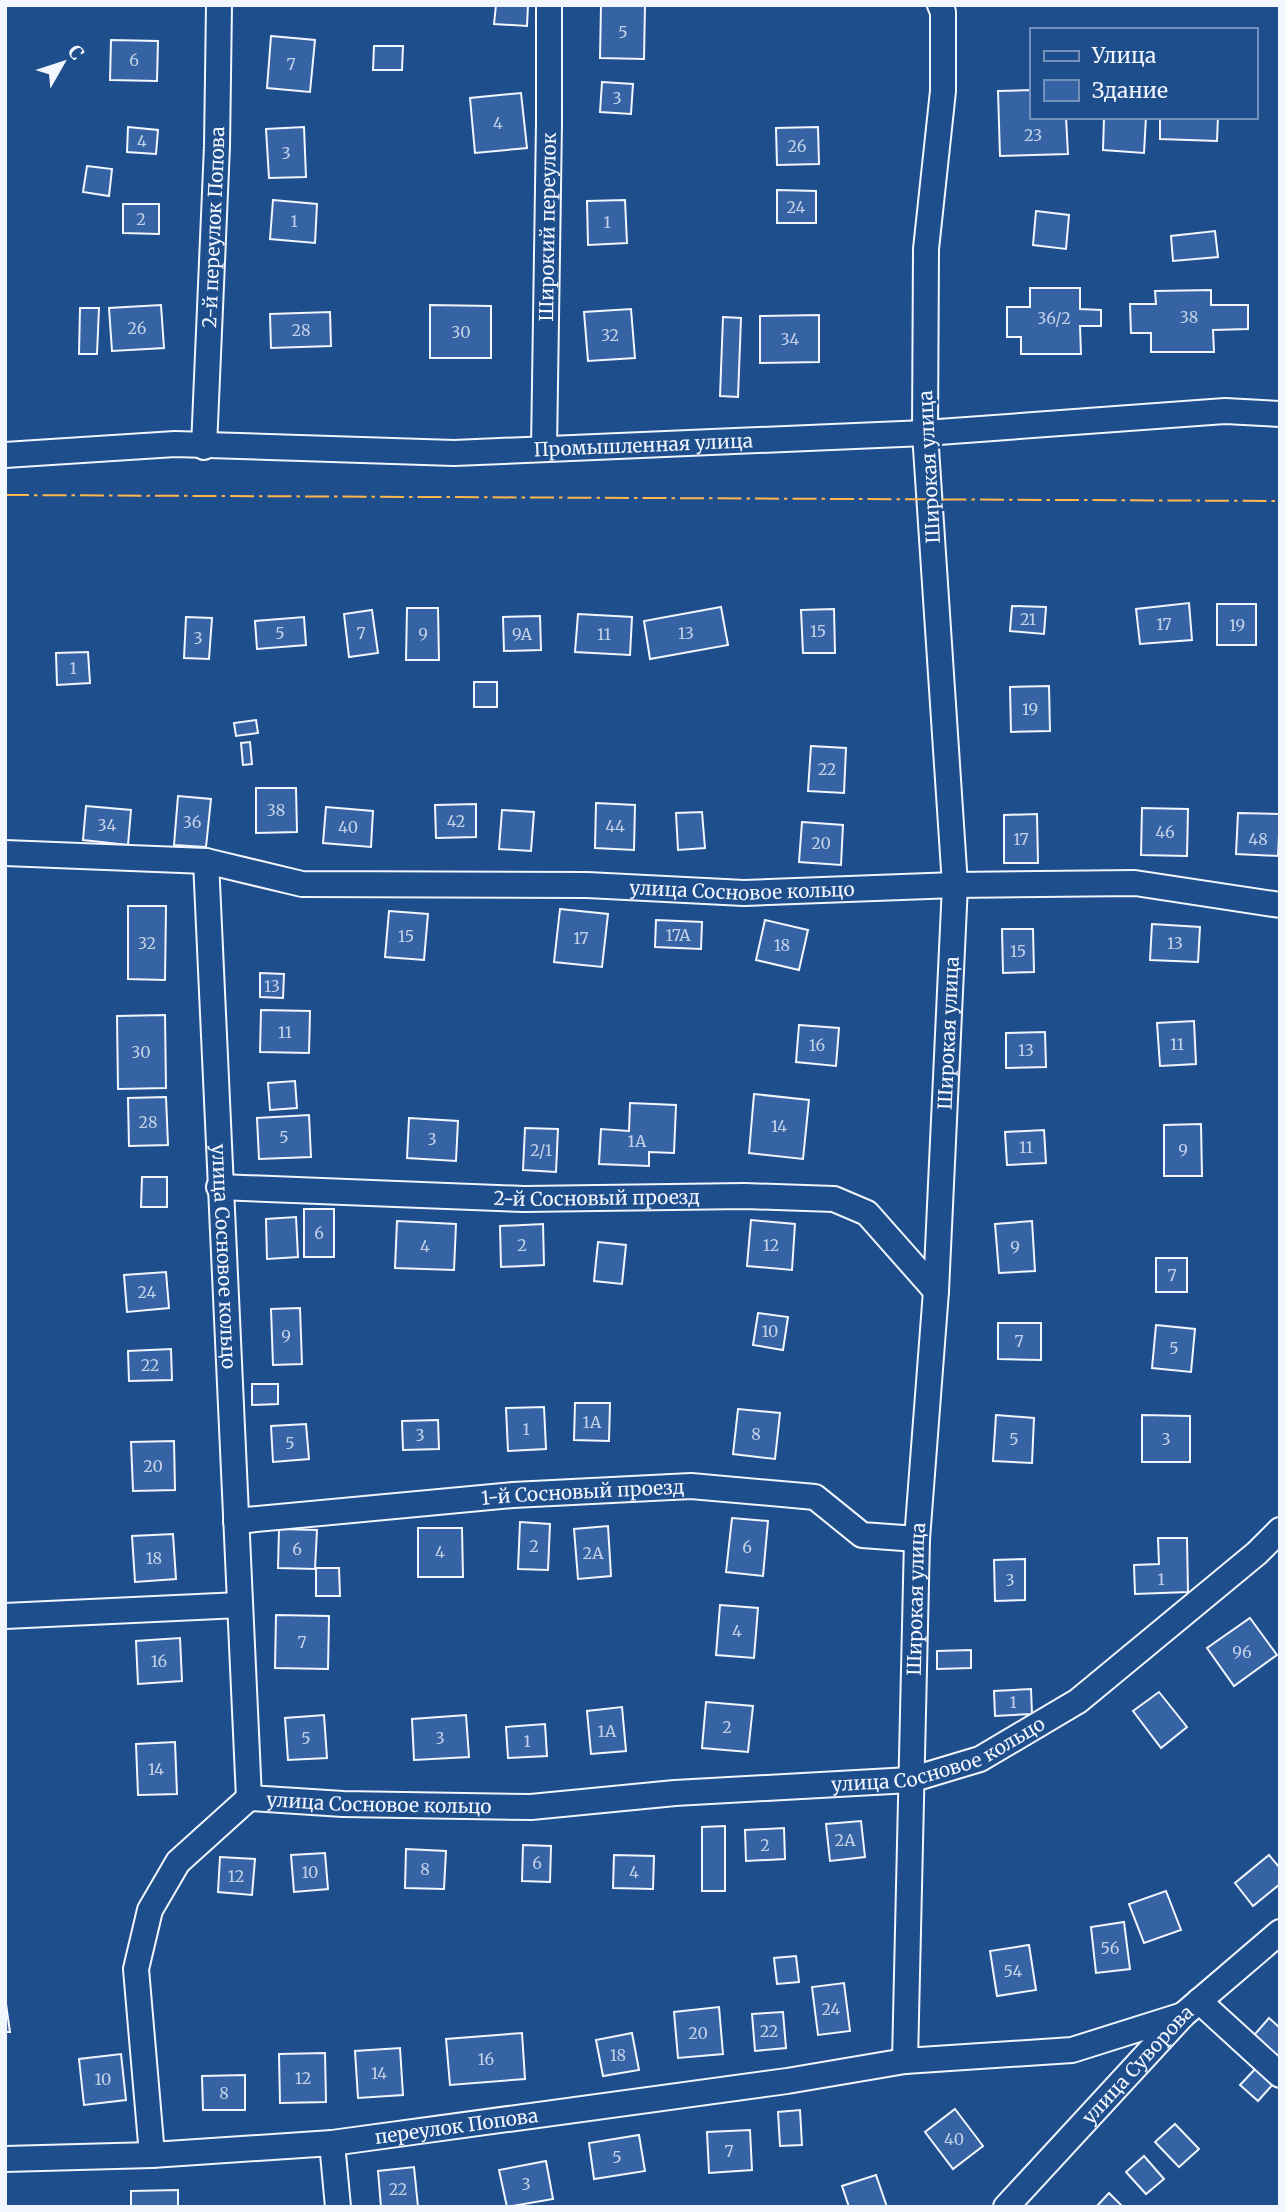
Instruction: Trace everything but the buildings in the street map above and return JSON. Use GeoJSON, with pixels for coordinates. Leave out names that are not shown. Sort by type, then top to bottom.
{"type":"FeatureCollection","features":[{"type":"Feature","properties":{"kind":"street","name":"2-й переулок Попова"},"geometry":{"type":"LineString","coordinates":[[204,447],[217,146],[219,5]]}},
{"type":"Feature","properties":{"kind":"street","name":"Широкий переулок"},"geometry":{"type":"LineString","coordinates":[[544,449],[549,5]]}},
{"type":"Feature","properties":{"kind":"street","name":"Широкая улица"},"geometry":{"type":"LineString","coordinates":[[905,2061],[916,1539],[936,1291],[955,885],[925,433],[926,249],[943,91],[943,12],[940,5]]}},
{"type":"Feature","properties":{"kind":"street","name":"Промышленная улица"},"geometry":{"type":"LineString","coordinates":[[16,454],[175,444],[454,453],[925,433],[1225,411],[1280,414]]}},
{"type":"Feature","properties":{"kind":"street"},"geometry":{"type":"LineString","coordinates":[[5,469],[16,454]]}},
{"type":"Feature","properties":{"kind":"street","name":"улица Сосновое кольцо"},"geometry":{"type":"LineString","coordinates":[[5,853],[206,861],[302,884],[587,885],[744,893],[955,885],[1135,883],[1280,905]]}},
{"type":"Feature","properties":{"kind":"street","name":"улица Сосновое кольцо"},"geometry":{"type":"LineString","coordinates":[[206,861],[249,1798],[343,1804],[531,1807],[675,1793],[910,1780],[980,1759],[1079,1701],[1257,1553],[1280,1530]]}},
{"type":"Feature","properties":{"kind":"street","name":"2-й Сосновый проезд"},"geometry":{"type":"LineString","coordinates":[[219,1187],[524,1199],[745,1196],[834,1199],[867,1213],[936,1291]]}},
{"type":"Feature","properties":{"kind":"street","name":"1-й Сосновый проезд"},"geometry":{"type":"LineString","coordinates":[[236,1521],[513,1495],[691,1486],[815,1497],[862,1535],[916,1539]]}},
{"type":"Feature","properties":{"kind":"street"},"geometry":{"type":"LineString","coordinates":[[5,1616],[240,1605]]}},
{"type":"Feature","properties":{"kind":"street"},"geometry":{"type":"LineString","coordinates":[[152,2155],[136,1969],[150,1910],[178,1862],[249,1798]]}},
{"type":"Feature","properties":{"kind":"street","name":"улица Суворова"},"geometry":{"type":"LineString","coordinates":[[1006,2207],[1191,2008],[1280,1933]]}},
{"type":"Feature","properties":{"kind":"street"},"geometry":{"type":"LineString","coordinates":[[1191,2008],[1280,2075]]}},
{"type":"Feature","properties":{"kind":"street","name":"переулок Попова"},"geometry":{"type":"LineString","coordinates":[[5,2159],[152,2155],[332,2143],[787,2081],[905,2061],[1072,2050],[1191,2008]]}},
{"type":"Feature","properties":{"kind":"street"},"geometry":{"type":"LineString","coordinates":[[332,2143],[338,2207]]}},
{"type":"Feature","properties":{"kind":"power"},"geometry":{"type":"LineString","coordinates":[[5,495],[1280,501]]}}]}
